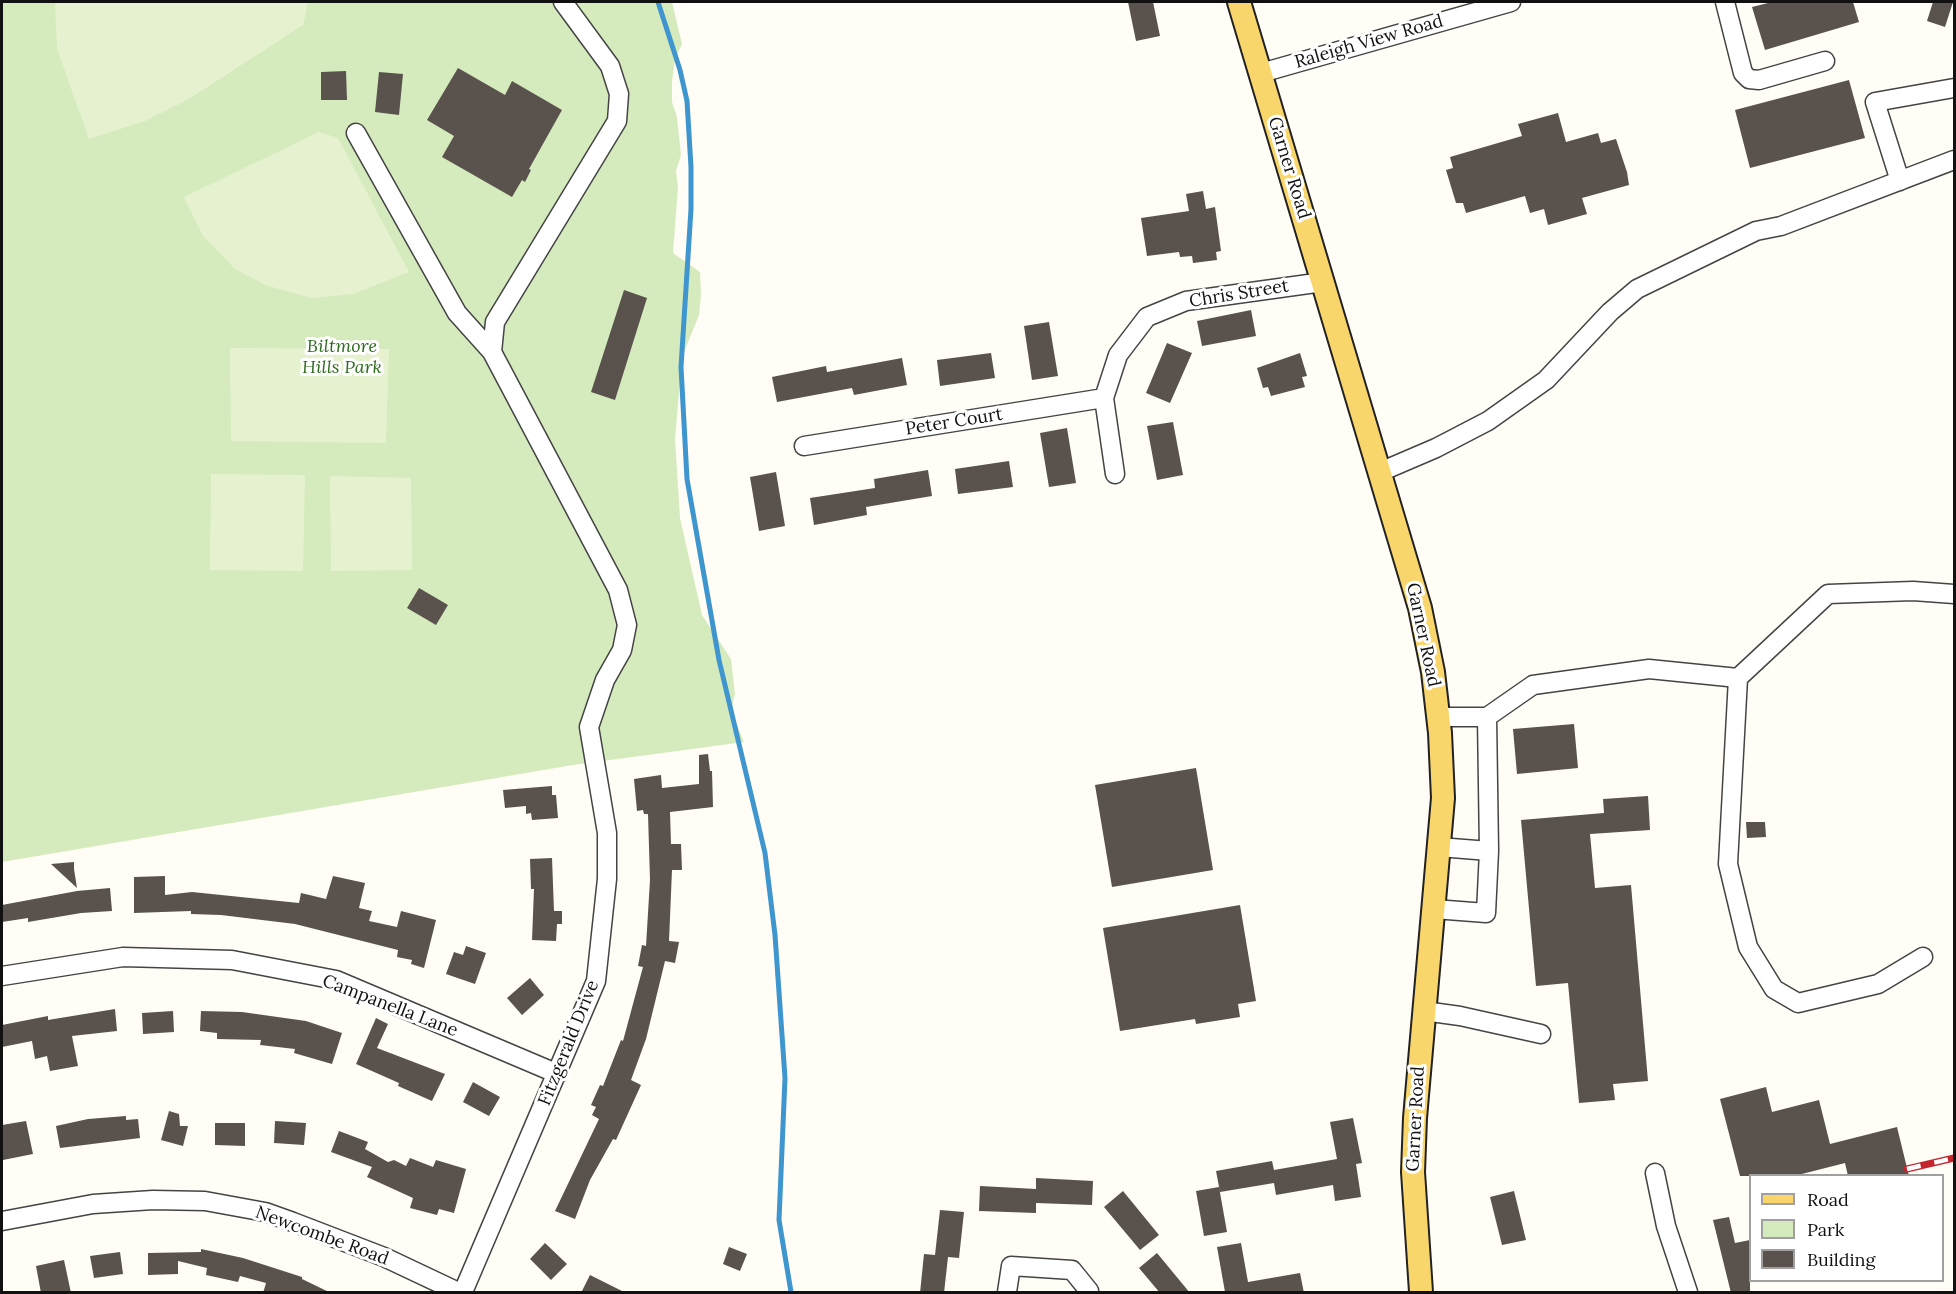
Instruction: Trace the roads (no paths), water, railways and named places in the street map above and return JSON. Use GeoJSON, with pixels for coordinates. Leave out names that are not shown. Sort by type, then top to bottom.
{"type":"FeatureCollection","features":[{"type":"Feature","properties":{"kind":"main road","name":"Garner Road"},"geometry":{"type":"LineString","coordinates":[[1239,2],[1420,608],[1433,672],[1443,798],[1424,1011],[1413,1172],[1421,1293]]}},
{"type":"Feature","properties":{"kind":"street"},"geometry":{"type":"LineString","coordinates":[[492,352],[495,322],[617,121],[619,94],[610,66],[562,2]]}},
{"type":"Feature","properties":{"kind":"street","name":"Raleigh View Road"},"geometry":{"type":"LineString","coordinates":[[1261,73],[1511,2]]}},
{"type":"Feature","properties":{"kind":"street"},"geometry":{"type":"LineString","coordinates":[[1725,2],[1743,72],[1749,79],[1759,80],[1825,61]]}},
{"type":"Feature","properties":{"kind":"street"},"geometry":{"type":"LineString","coordinates":[[1900,181],[1875,102],[1954,88]]}},
{"type":"Feature","properties":{"kind":"street","name":"Fitzgerald Drive"},"geometry":{"type":"LineString","coordinates":[[356,133],[457,313],[492,352],[618,590],[627,625],[622,650],[605,680],[589,727],[607,833],[603,933],[596,981],[463,1293]]}},
{"type":"Feature","properties":{"kind":"street"},"geometry":{"type":"LineString","coordinates":[[1380,472],[1436,448],[1488,421],[1546,380],[1610,312],[1637,289],[1755,231],[1781,226],[1954,160]]}},
{"type":"Feature","properties":{"kind":"street","name":"Chris Street"},"geometry":{"type":"LineString","coordinates":[[1115,474],[1104,398],[1118,355],[1147,317],[1186,301],[1323,282]]}},
{"type":"Feature","properties":{"kind":"street","name":"Peter Court"},"geometry":{"type":"LineString","coordinates":[[804,446],[1104,398]]}},
{"type":"Feature","properties":{"kind":"street"},"geometry":{"type":"LineString","coordinates":[[1923,957],[1878,984],[1798,1003],[1774,989],[1748,948],[1728,864],[1738,678],[1828,594],[1913,591],[1954,594]]}},
{"type":"Feature","properties":{"kind":"street"},"geometry":{"type":"LineString","coordinates":[[1438,717],[1487,717],[1533,685],[1649,669],[1738,678]]}},
{"type":"Feature","properties":{"kind":"street"},"geometry":{"type":"LineString","coordinates":[[1434,909],[1486,913],[1489,851],[1487,717]]}},
{"type":"Feature","properties":{"kind":"street"},"geometry":{"type":"LineString","coordinates":[[1439,847],[1489,851]]}},
{"type":"Feature","properties":{"kind":"street","name":"Campanella Lane"},"geometry":{"type":"LineString","coordinates":[[2,976],[123,957],[232,960],[336,980],[558,1074]]}},
{"type":"Feature","properties":{"kind":"street"},"geometry":{"type":"LineString","coordinates":[[1424,1011],[1460,1016],[1540,1035]]}},
{"type":"Feature","properties":{"kind":"street"},"geometry":{"type":"LineString","coordinates":[[1655,1173],[1666,1226],[1688,1293]]}},
{"type":"Feature","properties":{"kind":"street","name":"Newcombe Road"},"geometry":{"type":"LineString","coordinates":[[2,1221],[93,1204],[153,1200],[205,1201],[265,1212],[293,1222],[384,1257],[458,1293]]}},
{"type":"Feature","properties":{"kind":"street"},"geometry":{"type":"LineString","coordinates":[[1007,1293],[1011,1266],[1072,1270],[1089,1291],[1088,1293]]}},
{"type":"Feature","properties":{"kind":"waterway"},"geometry":{"type":"LineString","coordinates":[[658,2],[680,70],[687,101],[691,209],[681,367],[687,479],[719,660],[765,853],[775,935],[785,1078],[779,1220],[791,1292]]}},
{"type":"Feature","properties":{"kind":"railway"},"geometry":{"type":"LineString","coordinates":[[1907,1169],[1954,1158]]}},
{"type":"Feature","properties":{"kind":"park label","name":"Biltmore Hills Park"},"geometry":{"type":"Point","coordinates":[342,357]}}]}
